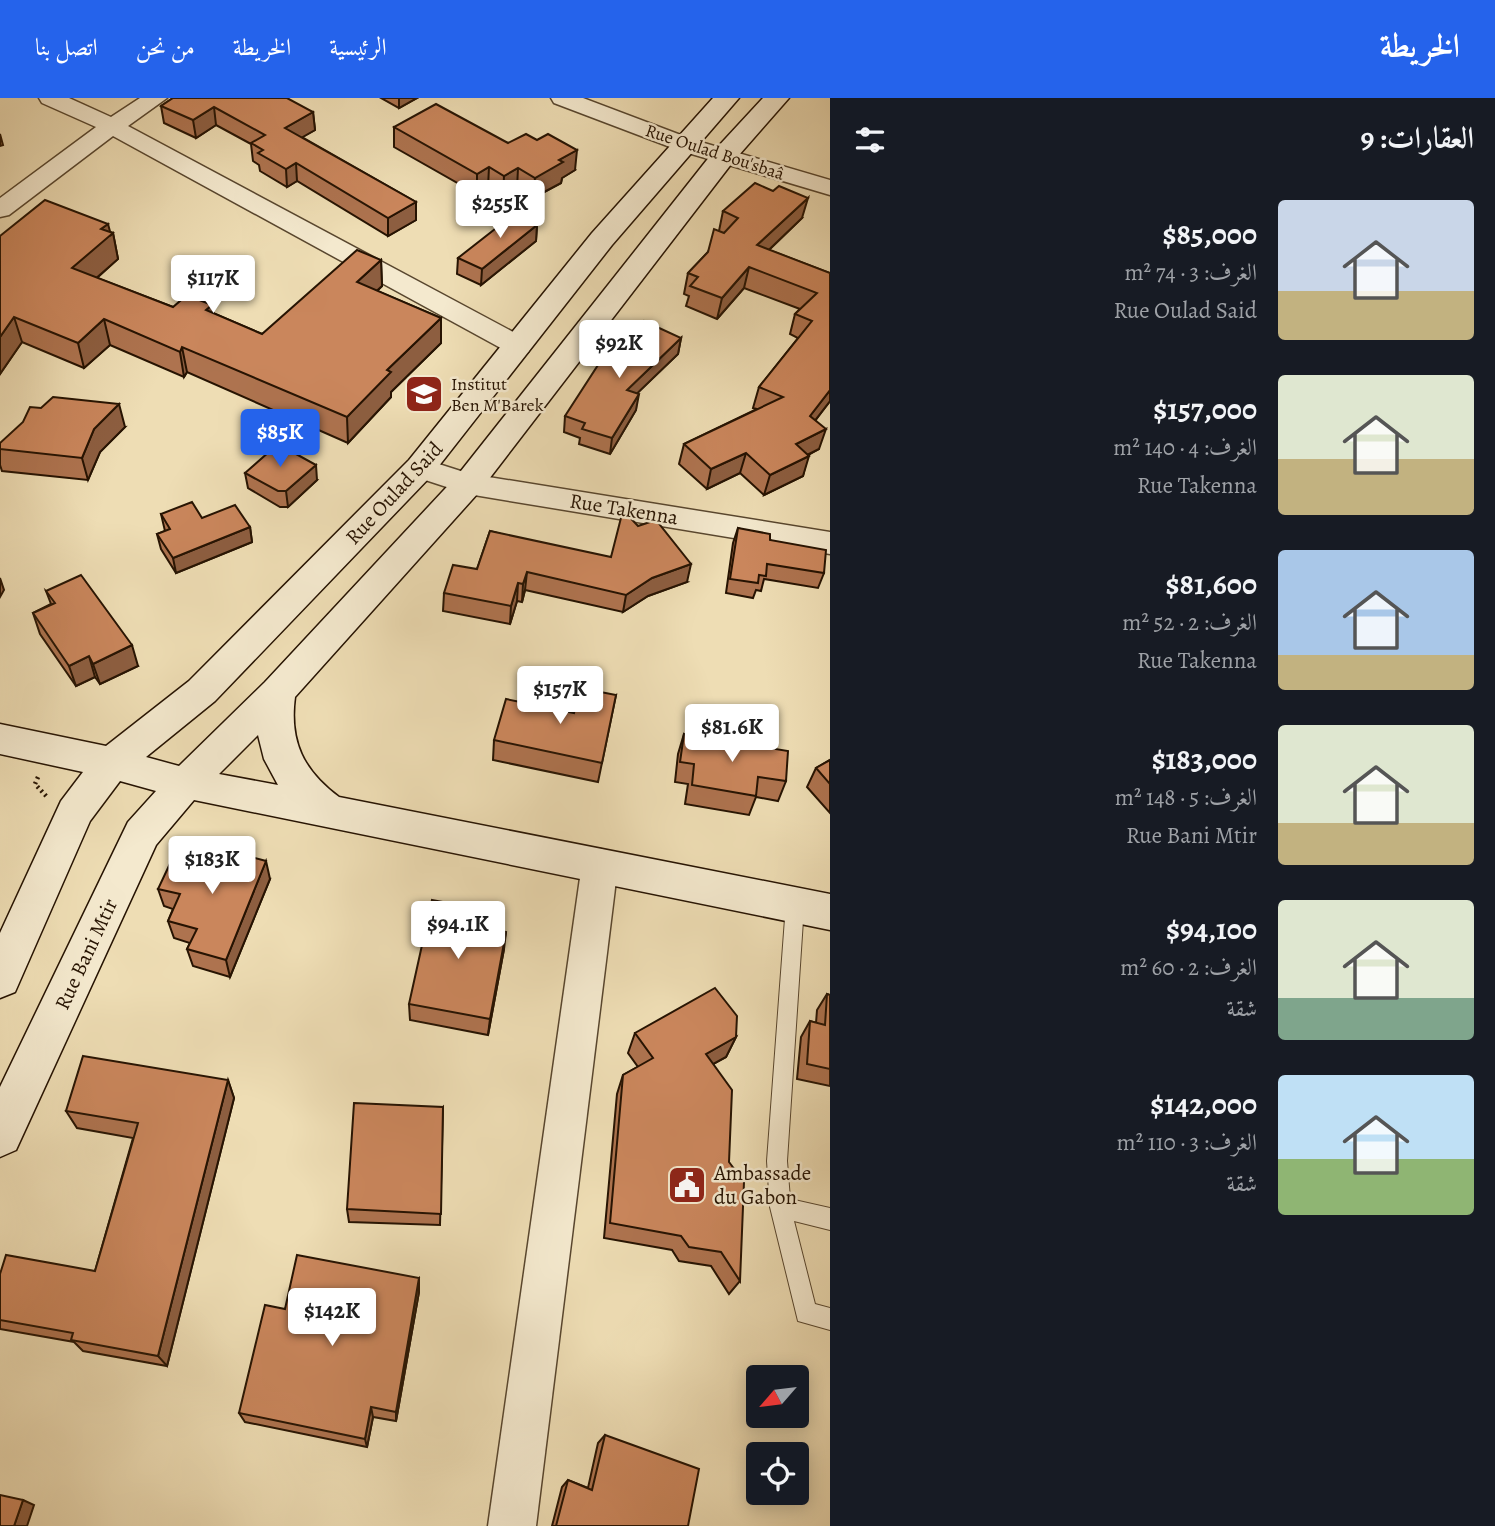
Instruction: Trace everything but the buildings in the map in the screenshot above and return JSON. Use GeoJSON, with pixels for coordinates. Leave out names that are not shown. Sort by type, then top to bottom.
{"type":"FeatureCollection","features":[{"type":"Feature","properties":{"kind":"street"},"geometry":{"type":"LineString","coordinates":[[50,98],[112,126],[518,346]]}},
{"type":"Feature","properties":{"kind":"street"},"geometry":{"type":"LineString","coordinates":[[0,210],[112,126],[156,98]]}},
{"type":"Feature","properties":{"kind":"street","name":"Rue Oulad Bou'sbaâ"},"geometry":{"type":"LineString","coordinates":[[562,98],[686,145],[830,188]]}},
{"type":"Feature","properties":{"kind":"street","name":"Rue Oulad Said"},"geometry":{"type":"LineString","coordinates":[[112,763],[202,691],[420,468],[602,239],[727,98]]}},
{"type":"Feature","properties":{"kind":"street"},"geometry":{"type":"LineString","coordinates":[[187,783],[278,692],[468,484],[723,157],[777,98]]}},
{"type":"Feature","properties":{"kind":"street","name":"Rue Takenna"},"geometry":{"type":"LineString","coordinates":[[420,468],[468,484],[830,542]]}},
{"type":"Feature","properties":{"kind":"street"},"geometry":{"type":"LineString","coordinates":[[278,692],[274,725],[280,757],[291,778],[307,796],[329,811]]}},
{"type":"Feature","properties":{"kind":"street"},"geometry":{"type":"LineString","coordinates":[[0,739],[112,763],[187,783],[813,908]]}},
{"type":"Feature","properties":{"kind":"street"},"geometry":{"type":"LineString","coordinates":[[0,979],[75,813],[112,763]]}},
{"type":"Feature","properties":{"kind":"street","name":"Rue Bani Mtir"},"geometry":{"type":"LineString","coordinates":[[0,1135],[142,834],[187,783]]}},
{"type":"Feature","properties":{"kind":"street"},"geometry":{"type":"LineString","coordinates":[[512,1526],[600,864]]}},
{"type":"Feature","properties":{"kind":"lane"},"geometry":{"type":"LineString","coordinates":[[813,908],[777,1161],[780,1207],[806,1313],[830,1320]]}},
{"type":"Feature","properties":{"kind":"lane"},"geometry":{"type":"LineString","coordinates":[[780,1207],[830,1219]]}},
{"type":"Feature","properties":{"kind":"place","name":"Institut Ben M'Barek"},"geometry":{"type":"Point","coordinates":[424,394]}},
{"type":"Feature","properties":{"kind":"place","name":"Ambassade du Gabon"},"geometry":{"type":"Point","coordinates":[687,1185]}}]}
